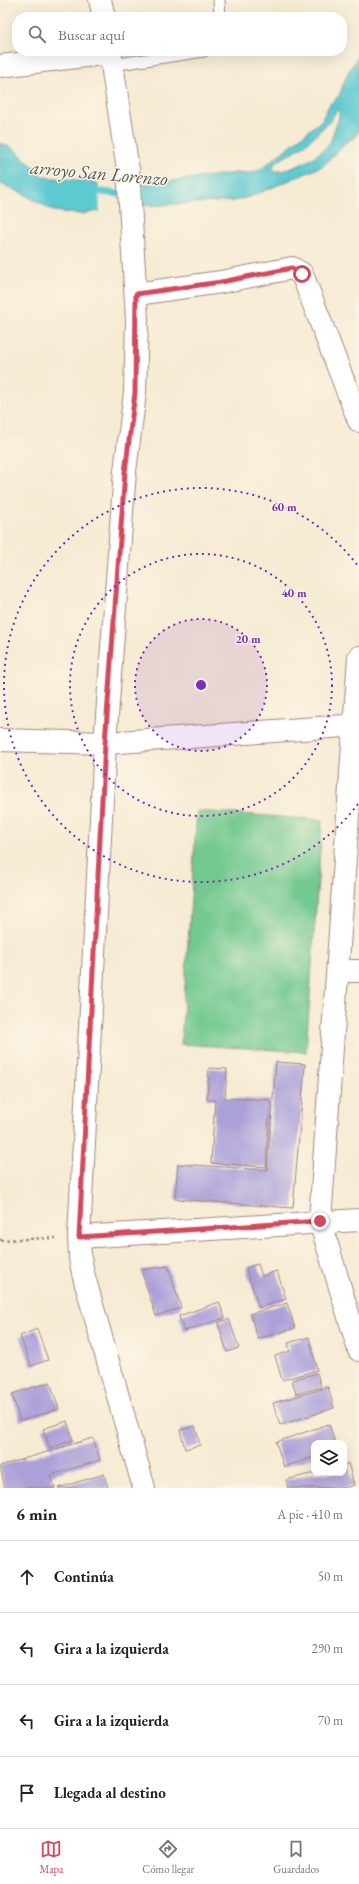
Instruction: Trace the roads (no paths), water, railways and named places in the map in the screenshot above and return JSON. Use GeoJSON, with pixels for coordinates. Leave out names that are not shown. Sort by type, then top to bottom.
{"type":"FeatureCollection","features":[{"type":"Feature","properties":{"kind":"street"},"geometry":{"type":"LineString","coordinates":[[100,0],[103,12]]}},
{"type":"Feature","properties":{"kind":"street"},"geometry":{"type":"LineString","coordinates":[[0,66],[111,56],[128,170],[136,294],[135,393],[125,472],[105,743],[79,1237],[80,1258],[84,1277],[144,1488]]}},
{"type":"Feature","properties":{"kind":"street"},"geometry":{"type":"LineString","coordinates":[[136,294],[221,282],[292,268],[297,270],[302,274],[359,421]]}},
{"type":"Feature","properties":{"kind":"street"},"geometry":{"type":"LineString","coordinates":[[359,657],[357,725],[320,1221],[359,1350]]}},
{"type":"Feature","properties":{"kind":"street"},"geometry":{"type":"LineString","coordinates":[[0,740],[105,743],[357,725]]}},
{"type":"Feature","properties":{"kind":"street"},"geometry":{"type":"LineString","coordinates":[[338,971],[359,970]]}},
{"type":"Feature","properties":{"kind":"street"},"geometry":{"type":"LineString","coordinates":[[79,1237],[320,1221],[359,1220]]}},
{"type":"Feature","properties":{"kind":"lane"},"geometry":{"type":"LineString","coordinates":[[219,0],[220,12]]}},
{"type":"Feature","properties":{"kind":"water"},"geometry":{"type":"Polygon","coordinates":[[[359,55],[359,130],[355,137],[346,142],[323,166],[252,196],[233,201],[142,206],[141,185],[236,173],[247,174],[260,170],[321,121],[330,104],[339,96],[348,72],[359,55]],[[338,108],[330,121],[306,144],[275,163],[273,171],[280,171],[303,164],[323,150],[331,139],[339,118],[338,108]]]}},
{"type":"Feature","properties":{"kind":"water"},"geometry":{"type":"Polygon","coordinates":[[[0,143],[14,149],[44,177],[87,181],[111,187],[111,209],[81,214],[54,211],[20,192],[0,184],[0,143]]]}},
{"type":"Feature","properties":{"kind":"waterway","name":"arroyo San Lorenzo"},"geometry":{"type":"LineString","coordinates":[[102,192],[128,195]]}}]}
